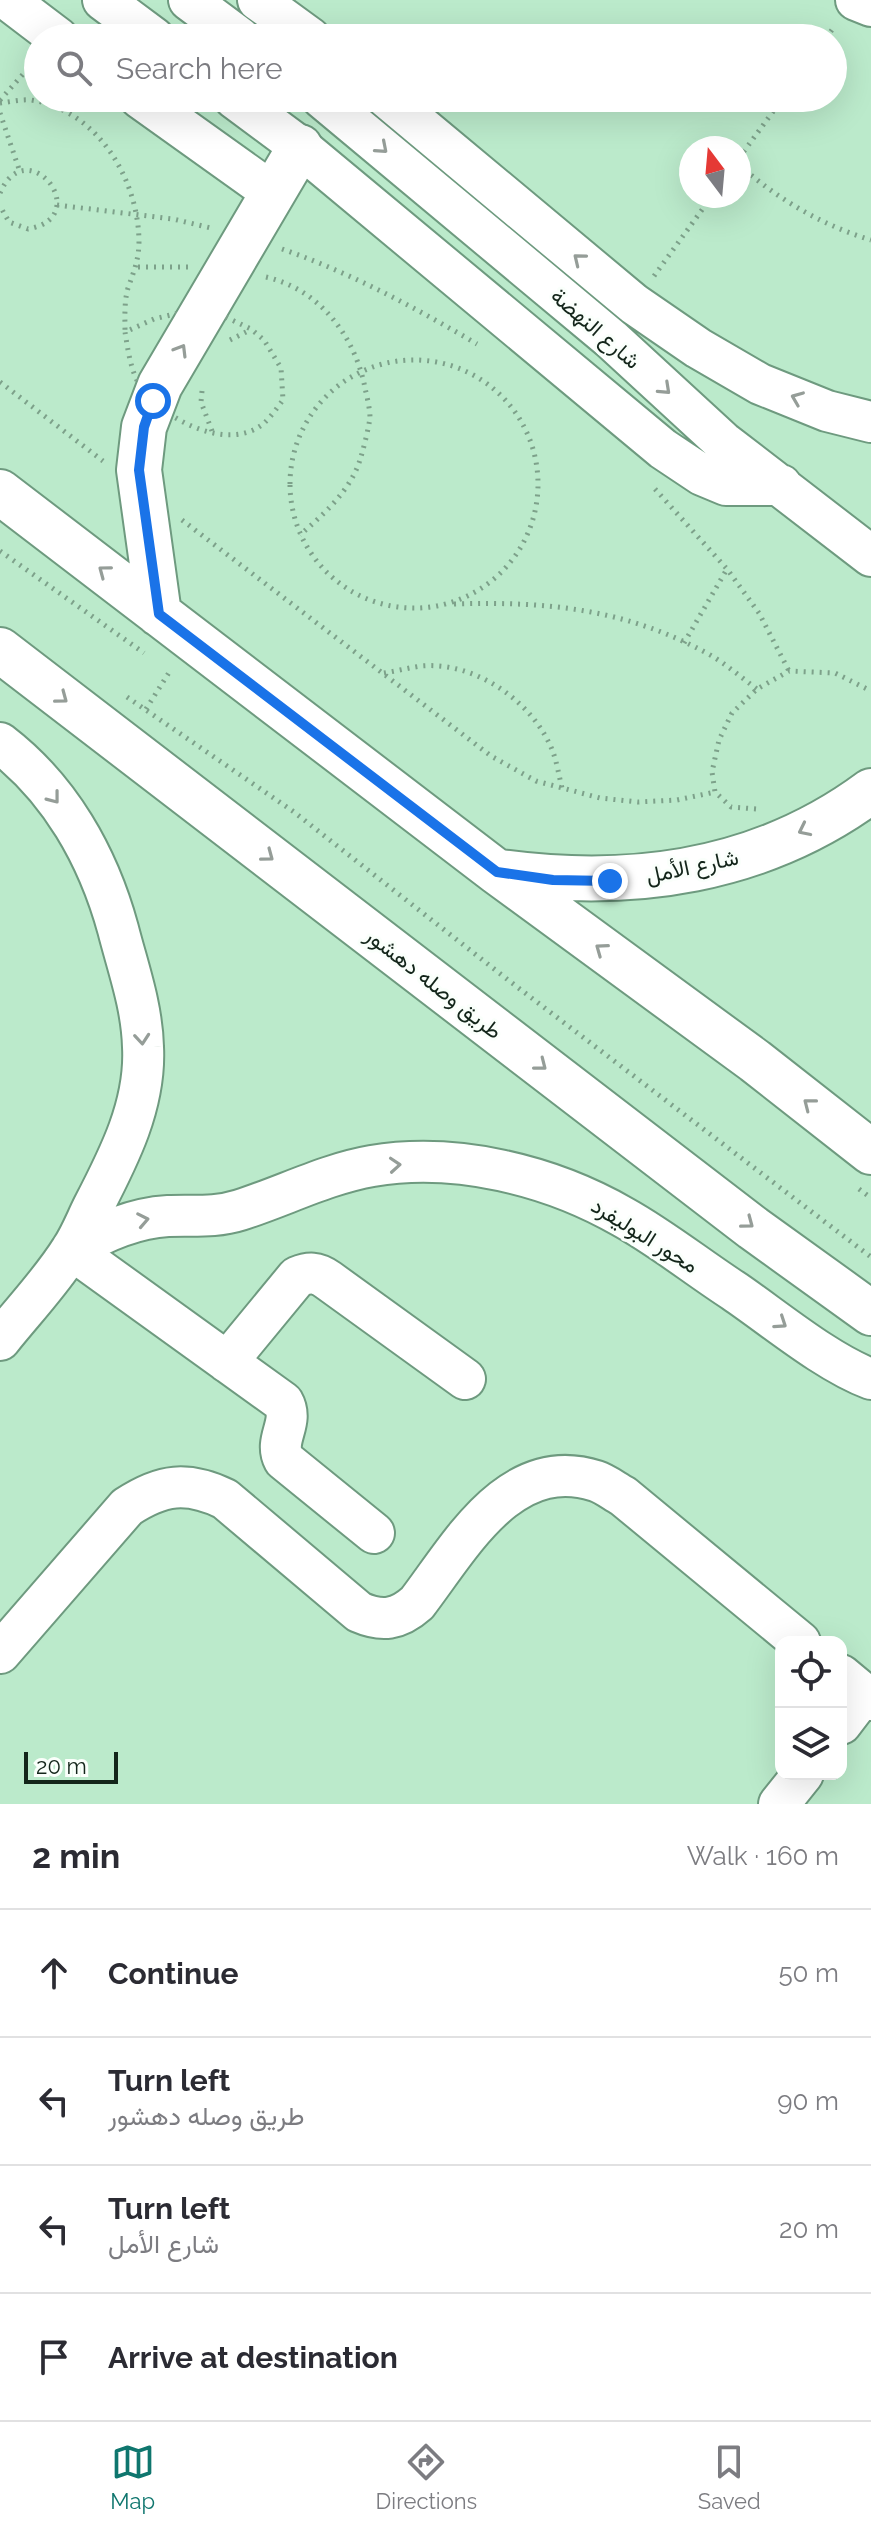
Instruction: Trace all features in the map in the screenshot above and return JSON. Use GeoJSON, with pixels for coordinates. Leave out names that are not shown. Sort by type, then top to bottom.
{"type":"FeatureCollection","features":[{"type":"Feature","properties":{"kind":"main road"},"geometry":{"type":"LineString","coordinates":[[159,614],[141,491],[140,448],[153,401],[300,147]]}},
{"type":"Feature","properties":{"kind":"main road"},"geometry":{"type":"LineString","coordinates":[[0,492],[497,872],[755,1061],[871,1152]]}},
{"type":"Feature","properties":{"kind":"main road","name":"طريق وصله دهشور"},"geometry":{"type":"LineString","coordinates":[[0,650],[741,1219],[871,1313]]}},
{"type":"Feature","properties":{"kind":"main road","name":"شارع الأمل"},"geometry":{"type":"LineString","coordinates":[[497,872],[553,880],[610,881],[722,863],[775,844],[819,823],[871,791]]}},
{"type":"Feature","properties":{"kind":"street"},"geometry":{"type":"LineString","coordinates":[[8,0],[40,24]]}},
{"type":"Feature","properties":{"kind":"street"},"geometry":{"type":"LineString","coordinates":[[103,0],[135,24]]}},
{"type":"Feature","properties":{"kind":"street"},"geometry":{"type":"LineString","coordinates":[[189,0],[221,24]]}},
{"type":"Feature","properties":{"kind":"street"},"geometry":{"type":"LineString","coordinates":[[258,0],[291,24]]}},
{"type":"Feature","properties":{"kind":"street"},"geometry":{"type":"LineString","coordinates":[[856,0],[871,6]]}},
{"type":"Feature","properties":{"kind":"street"},"geometry":{"type":"LineString","coordinates":[[160,112],[273,193]]}},
{"type":"Feature","properties":{"kind":"street"},"geometry":{"type":"LineString","coordinates":[[253,112],[300,147],[663,449],[702,475],[726,485],[781,485]]}},
{"type":"Feature","properties":{"kind":"street","name":"شارع النهضة"},"geometry":{"type":"LineString","coordinates":[[339,112],[611,339],[723,442],[871,556]]}},
{"type":"Feature","properties":{"kind":"street","name":"شارع النهضة"},"geometry":{"type":"LineString","coordinates":[[404,112],[634,304],[698,348],[760,384],[827,411],[871,422]]}},
{"type":"Feature","properties":{"kind":"street","name":"محور البوليفرد"},"geometry":{"type":"LineString","coordinates":[[0,743],[20,758],[57,800],[86,845],[109,895],[138,998],[144,1049],[137,1106],[119,1158],[72,1250],[0,1340]]}},
{"type":"Feature","properties":{"kind":"street","name":"محور البوليفرد"},"geometry":{"type":"LineString","coordinates":[[72,1250],[122,1225],[170,1216],[209,1217],[229,1213],[372,1166],[410,1163],[485,1168],[557,1187],[625,1218],[821,1350],[871,1379]]}},
{"type":"Feature","properties":{"kind":"street"},"geometry":{"type":"LineString","coordinates":[[72,1250],[275,1396],[287,1410],[289,1419],[280,1445],[284,1460],[374,1533]]}},
{"type":"Feature","properties":{"kind":"street"},"geometry":{"type":"LineString","coordinates":[[227,1362],[297,1277],[308,1272],[328,1280],[465,1379]]}},
{"type":"Feature","properties":{"kind":"street"},"geometry":{"type":"LineString","coordinates":[[0,1653],[127,1507],[164,1488],[206,1490],[225,1499],[359,1612],[373,1619],[390,1619],[405,1614],[417,1603],[487,1513],[510,1492],[537,1480],[567,1476],[596,1481],[623,1496],[793,1636]]}},
{"type":"Feature","properties":{"kind":"street"},"geometry":{"type":"LineString","coordinates":[[779,1804],[798,1780]]}},
{"type":"Feature","properties":{"kind":"path"},"geometry":{"type":"LineString","coordinates":[[0,102],[24,73]]}},
{"type":"Feature","properties":{"kind":"path"},"geometry":{"type":"LineString","coordinates":[[0,102],[24,100]]}},
{"type":"Feature","properties":{"kind":"path"},"geometry":{"type":"LineString","coordinates":[[65,112],[86,126],[112,151],[126,177],[139,239],[138,267],[128,289],[125,332]]}},
{"type":"Feature","properties":{"kind":"path"},"geometry":{"type":"LineString","coordinates":[[751,142],[773,112]]}},
{"type":"Feature","properties":{"kind":"path"},"geometry":{"type":"LineString","coordinates":[[0,113],[20,172]]}},
{"type":"Feature","properties":{"kind":"path"},"geometry":{"type":"LineString","coordinates":[[0,193],[10,177],[31,171],[43,174],[51,182],[57,193],[57,205],[47,222],[28,229],[9,222],[0,206]]}},
{"type":"Feature","properties":{"kind":"path"},"geometry":{"type":"LineString","coordinates":[[751,175],[789,204],[820,221],[871,240]]}},
{"type":"Feature","properties":{"kind":"path"},"geometry":{"type":"LineString","coordinates":[[57,205],[173,219],[238,253],[323,305],[353,345],[362,370],[370,416],[360,462],[335,503],[299,535]]}},
{"type":"Feature","properties":{"kind":"path"},"geometry":{"type":"LineString","coordinates":[[634,304],[703,208]]}},
{"type":"Feature","properties":{"kind":"path"},"geometry":{"type":"LineString","coordinates":[[138,267],[238,253],[331,266],[401,299],[484,348]]}},
{"type":"Feature","properties":{"kind":"path"},"geometry":{"type":"LineString","coordinates":[[222,344],[251,329]]}},
{"type":"Feature","properties":{"kind":"path"},"geometry":{"type":"LineString","coordinates":[[451,604],[495,580],[526,540],[539,492],[533,442],[506,399],[465,370],[416,359],[362,370],[325,396],[297,438],[288,487],[299,535],[325,573],[362,598],[406,609],[516,602],[581,609],[626,619],[713,657],[757,689]]}},
{"type":"Feature","properties":{"kind":"path"},"geometry":{"type":"LineString","coordinates":[[0,382],[491,756],[536,781],[600,798],[638,802],[677,800],[715,792]]}},
{"type":"Feature","properties":{"kind":"path"},"geometry":{"type":"LineString","coordinates":[[203,386],[201,402],[213,432]]}},
{"type":"Feature","properties":{"kind":"path"},"geometry":{"type":"LineString","coordinates":[[646,480],[727,569],[759,613],[789,671]]}},
{"type":"Feature","properties":{"kind":"path"},"geometry":{"type":"LineString","coordinates":[[684,643],[727,569]]}},
{"type":"Feature","properties":{"kind":"path"},"geometry":{"type":"LineString","coordinates":[[383,673],[424,666],[464,671],[501,688],[531,716],[552,751],[562,788]]}},
{"type":"Feature","properties":{"kind":"path"},"geometry":{"type":"LineString","coordinates":[[146,709],[170,671]]}},
{"type":"Feature","properties":{"kind":"path"},"geometry":{"type":"LineString","coordinates":[[769,806],[754,810],[731,807],[715,792],[712,772],[719,740],[732,713],[757,689],[789,671],[835,673],[871,691]]}},
{"type":"Feature","properties":{"kind":"path"},"geometry":{"type":"LineString","coordinates":[[121,692],[294,812],[871,1257]]}},
{"type":"Feature","properties":{"kind":"route"},"geometry":{"type":"LineString","coordinates":[[153,401],[144,427],[139,470],[159,614],[497,872],[553,880],[610,881]]}}]}
